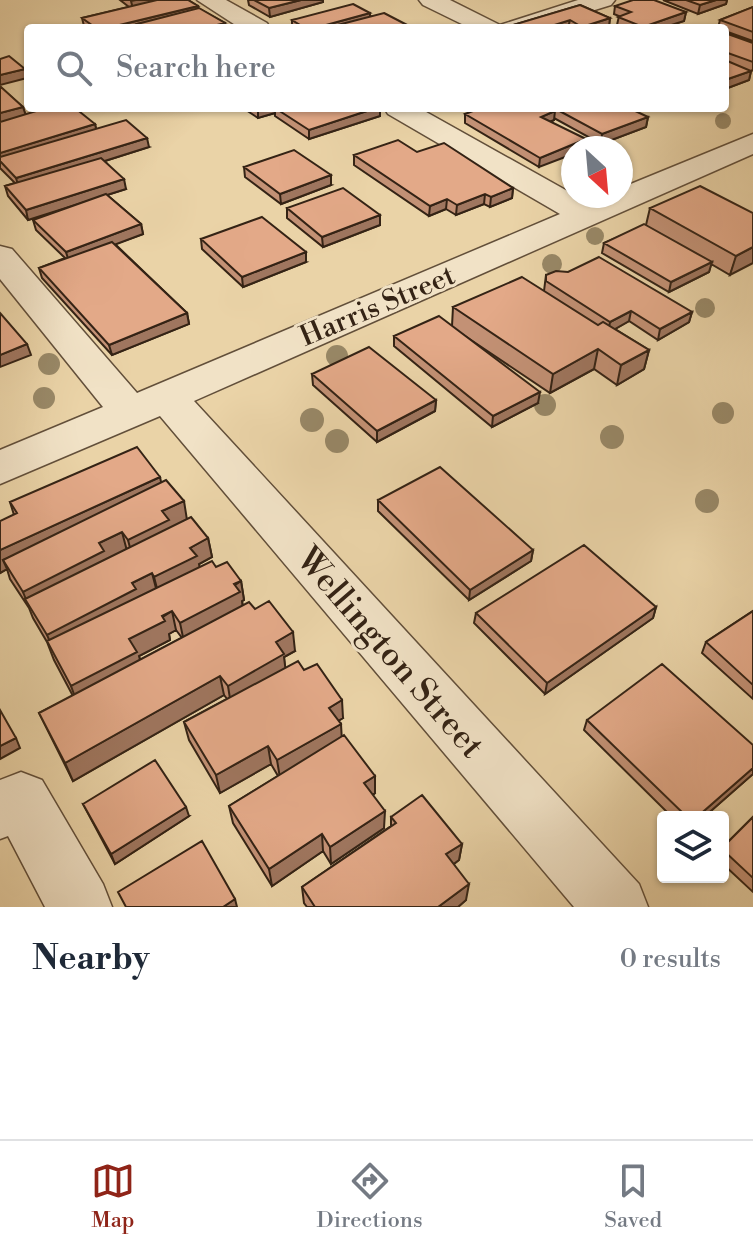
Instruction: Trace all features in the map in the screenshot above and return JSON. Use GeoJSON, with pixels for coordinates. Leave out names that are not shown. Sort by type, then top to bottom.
{"type":"FeatureCollection","features":[{"type":"Feature","properties":{"kind":"street"},"geometry":{"type":"LineString","coordinates":[[209,0],[251,24]]}},
{"type":"Feature","properties":{"kind":"street"},"geometry":{"type":"LineString","coordinates":[[431,0],[481,24]]}},
{"type":"Feature","properties":{"kind":"street"},"geometry":{"type":"LineString","coordinates":[[523,24],[603,0]]}},
{"type":"Feature","properties":{"kind":"street"},"geometry":{"type":"LineString","coordinates":[[405,112],[586,215]]}},
{"type":"Feature","properties":{"kind":"street","name":"Harris Street"},"geometry":{"type":"LineString","coordinates":[[0,468],[586,215],[744,155]]}},
{"type":"Feature","properties":{"kind":"street","name":"Wellington Street"},"geometry":{"type":"LineString","coordinates":[[0,256],[148,404],[606,904]]}},
{"type":"Feature","properties":{"kind":"street"},"geometry":{"type":"LineString","coordinates":[[0,810],[21,800],[80,907]]}},
{"type":"Feature","properties":{"kind":"building"},"geometry":{"type":"Polygon","coordinates":[[[157,0],[188,0],[198,6],[124,24],[90,24],[82,18],[157,0]]]}},
{"type":"Feature","properties":{"kind":"building"},"geometry":{"type":"Polygon","coordinates":[[[254,0],[301,0],[269,8],[254,0]]]}},
{"type":"Feature","properties":{"kind":"building"},"geometry":{"type":"Polygon","coordinates":[[[633,0],[654,0],[686,12],[652,24],[636,24],[618,17],[631,12],[615,6],[633,0]]]}},
{"type":"Feature","properties":{"kind":"building"},"geometry":{"type":"Polygon","coordinates":[[[686,0],[716,0],[700,5],[686,0]]]}},
{"type":"Feature","properties":{"kind":"building"},"geometry":{"type":"Polygon","coordinates":[[[353,4],[370,13],[330,24],[298,24],[292,20],[353,4]]]}},
{"type":"Feature","properties":{"kind":"building"},"geometry":{"type":"Polygon","coordinates":[[[580,5],[610,18],[591,24],[577,24],[570,20],[558,24],[516,24],[580,5]]]}},
{"type":"Feature","properties":{"kind":"building"},"geometry":{"type":"Polygon","coordinates":[[[753,7],[753,32],[720,20],[753,7]]]}},
{"type":"Feature","properties":{"kind":"building"},"geometry":{"type":"Polygon","coordinates":[[[199,8],[225,23],[221,24],[137,24],[199,8]]]}},
{"type":"Feature","properties":{"kind":"building"},"geometry":{"type":"Polygon","coordinates":[[[384,13],[405,24],[341,24],[384,13]]]}},
{"type":"Feature","properties":{"kind":"building"},"geometry":{"type":"Polygon","coordinates":[[[729,34],[753,43],[753,62],[729,53],[729,34]]]}},
{"type":"Feature","properties":{"kind":"building"},"geometry":{"type":"Polygon","coordinates":[[[9,56],[24,69],[0,75],[0,59],[9,56]]]}},
{"type":"Feature","properties":{"kind":"building"},"geometry":{"type":"Polygon","coordinates":[[[729,62],[751,71],[729,79],[729,62]]]}},
{"type":"Feature","properties":{"kind":"building"},"geometry":{"type":"Polygon","coordinates":[[[1,87],[23,107],[0,113],[1,87]]]}},
{"type":"Feature","properties":{"kind":"building"},"geometry":{"type":"Polygon","coordinates":[[[33,112],[80,112],[95,124],[0,153],[0,122],[33,112]]]}},
{"type":"Feature","properties":{"kind":"building"},"geometry":{"type":"Polygon","coordinates":[[[281,112],[364,112],[309,130],[281,112]]]}},
{"type":"Feature","properties":{"kind":"building"},"geometry":{"type":"Polygon","coordinates":[[[553,112],[541,117],[580,136],[561,136],[561,149],[540,158],[465,114],[553,112]]]}},
{"type":"Feature","properties":{"kind":"building"},"geometry":{"type":"Polygon","coordinates":[[[561,112],[637,112],[648,117],[602,134],[561,112]]]}},
{"type":"Feature","properties":{"kind":"building"},"geometry":{"type":"Polygon","coordinates":[[[126,120],[147,138],[16,178],[0,161],[0,157],[126,120]]]}},
{"type":"Feature","properties":{"kind":"building"},"geometry":{"type":"Polygon","coordinates":[[[398,140],[417,152],[444,143],[513,188],[457,205],[447,199],[430,206],[354,155],[398,140]]]}},
{"type":"Feature","properties":{"kind":"building"},"geometry":{"type":"Polygon","coordinates":[[[294,150],[331,175],[280,194],[244,167],[294,150]]]}},
{"type":"Feature","properties":{"kind":"building"},"geometry":{"type":"Polygon","coordinates":[[[101,158],[124,179],[26,210],[5,186],[101,158]]]}},
{"type":"Feature","properties":{"kind":"building"},"geometry":{"type":"Polygon","coordinates":[[[700,186],[753,213],[753,247],[736,256],[650,208],[700,186]]]}},
{"type":"Feature","properties":{"kind":"building"},"geometry":{"type":"Polygon","coordinates":[[[343,188],[380,215],[322,237],[287,208],[343,188]]]}},
{"type":"Feature","properties":{"kind":"building"},"geometry":{"type":"Polygon","coordinates":[[[106,194],[141,224],[66,252],[33,220],[106,194]]]}},
{"type":"Feature","properties":{"kind":"building"},"geometry":{"type":"Polygon","coordinates":[[[262,217],[306,252],[242,277],[201,239],[262,217]]]}},
{"type":"Feature","properties":{"kind":"building"},"geometry":{"type":"Polygon","coordinates":[[[644,224],[712,262],[671,282],[604,243],[644,224]]]}},
{"type":"Feature","properties":{"kind":"building"},"geometry":{"type":"Polygon","coordinates":[[[112,242],[187,313],[109,345],[39,268],[112,242]]]}},
{"type":"Feature","properties":{"kind":"building"},"geometry":{"type":"Polygon","coordinates":[[[599,257],[692,312],[660,329],[631,311],[610,322],[546,281],[546,275],[556,271],[568,272],[599,257]]]}},
{"type":"Feature","properties":{"kind":"building"},"geometry":{"type":"Polygon","coordinates":[[[522,277],[598,325],[603,322],[649,350],[621,365],[598,349],[553,374],[453,307],[522,277]]]}},
{"type":"Feature","properties":{"kind":"building"},"geometry":{"type":"Polygon","coordinates":[[[0,313],[27,344],[0,355],[0,313]]]}},
{"type":"Feature","properties":{"kind":"building"},"geometry":{"type":"Polygon","coordinates":[[[439,316],[540,392],[493,416],[394,336],[439,316]]]}},
{"type":"Feature","properties":{"kind":"building"},"geometry":{"type":"Polygon","coordinates":[[[369,347],[436,400],[377,431],[312,374],[369,347]]]}},
{"type":"Feature","properties":{"kind":"building"},"geometry":{"type":"Polygon","coordinates":[[[137,447],[160,477],[0,550],[0,521],[17,513],[10,502],[137,447]]]}},
{"type":"Feature","properties":{"kind":"building"},"geometry":{"type":"Polygon","coordinates":[[[440,467],[533,550],[470,590],[378,500],[440,467]]]}},
{"type":"Feature","properties":{"kind":"building"},"geometry":{"type":"Polygon","coordinates":[[[166,480],[184,501],[162,511],[169,520],[128,540],[122,532],[99,543],[104,551],[23,592],[3,560],[166,480]]]}},
{"type":"Feature","properties":{"kind":"building"},"geometry":{"type":"Polygon","coordinates":[[[191,517],[208,538],[190,548],[197,556],[154,577],[152,573],[132,583],[136,589],[47,635],[25,599],[191,517]]]}},
{"type":"Feature","properties":{"kind":"building"},"geometry":{"type":"Polygon","coordinates":[[[584,545],[656,607],[547,683],[476,613],[584,545]]]}},
{"type":"Feature","properties":{"kind":"building"},"geometry":{"type":"Polygon","coordinates":[[[212,561],[216,567],[227,562],[241,581],[234,584],[240,592],[180,623],[172,611],[162,616],[165,621],[129,639],[137,652],[71,686],[47,641],[212,561]]]}},
{"type":"Feature","properties":{"kind":"building"},"geometry":{"type":"Polygon","coordinates":[[[269,601],[293,632],[276,642],[284,654],[228,686],[220,676],[65,763],[39,713],[249,602],[255,609],[269,601]]]}},
{"type":"Feature","properties":{"kind":"building"},"geometry":{"type":"Polygon","coordinates":[[[753,611],[753,685],[706,642],[753,611]]]}},
{"type":"Feature","properties":{"kind":"building"},"geometry":{"type":"Polygon","coordinates":[[[298,661],[304,670],[317,664],[342,700],[329,708],[341,724],[277,760],[268,746],[216,775],[184,722],[298,661]]]}},
{"type":"Feature","properties":{"kind":"building"},"geometry":{"type":"Polygon","coordinates":[[[662,664],[753,745],[753,768],[704,811],[681,811],[587,720],[662,664]]]}},
{"type":"Feature","properties":{"kind":"building"},"geometry":{"type":"Polygon","coordinates":[[[0,710],[16,738],[0,746],[0,710]]]}},
{"type":"Feature","properties":{"kind":"building"},"geometry":{"type":"Polygon","coordinates":[[[344,735],[375,776],[364,783],[385,811],[330,847],[322,834],[269,869],[229,806],[344,735]]]}},
{"type":"Feature","properties":{"kind":"building"},"geometry":{"type":"Polygon","coordinates":[[[155,760],[186,807],[111,854],[83,804],[155,760]]]}},
{"type":"Feature","properties":{"kind":"building"},"geometry":{"type":"Polygon","coordinates":[[[422,795],[462,844],[446,854],[469,884],[438,907],[315,907],[302,887],[396,823],[391,817],[422,795]]]}},
{"type":"Feature","properties":{"kind":"building"},"geometry":{"type":"Polygon","coordinates":[[[753,817],[753,878],[729,856],[729,841],[753,817]]]}},
{"type":"Feature","properties":{"kind":"building"},"geometry":{"type":"Polygon","coordinates":[[[202,841],[235,899],[223,907],[126,907],[118,892],[202,841]]]}}]}
